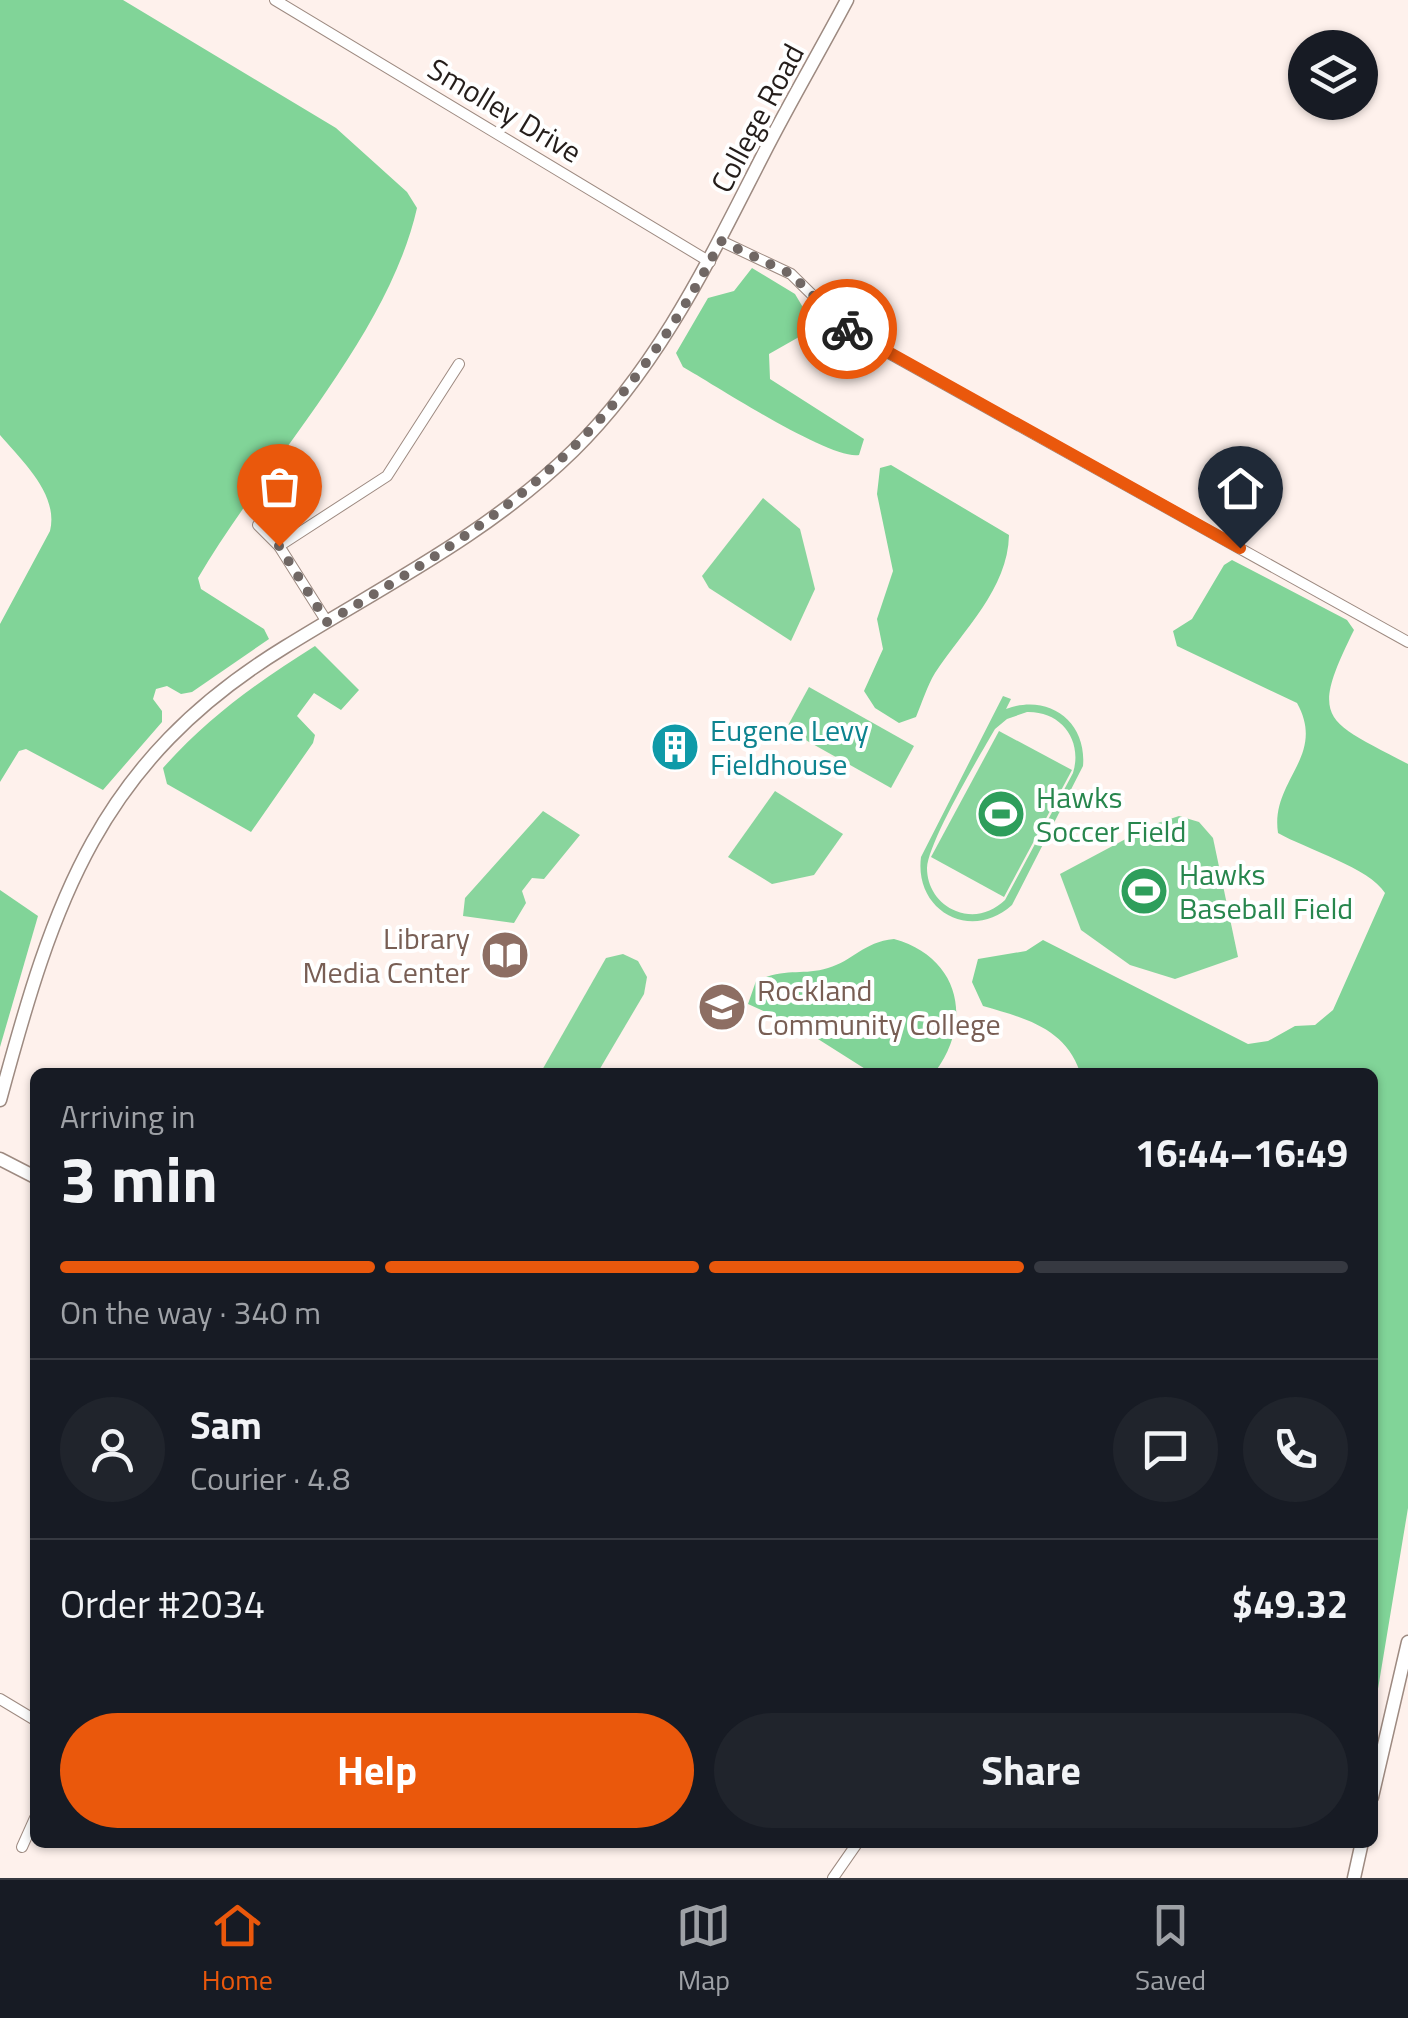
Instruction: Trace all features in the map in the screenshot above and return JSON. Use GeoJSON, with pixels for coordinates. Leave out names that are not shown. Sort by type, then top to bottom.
{"type":"FeatureCollection","features":[{"type":"Feature","properties":{"kind":"street","name":"Smolley Drive"},"geometry":{"type":"LineString","coordinates":[[275,0],[710,262]]}},
{"type":"Feature","properties":{"kind":"street","name":"College Road"},"geometry":{"type":"LineString","coordinates":[[0,1100],[49,930],[81,859],[108,815],[153,757],[206,704],[254,667],[474,533],[552,471],[634,382],[710,262],[847,0]]}},
{"type":"Feature","properties":{"kind":"street"},"geometry":{"type":"LineString","coordinates":[[721,241],[791,274],[850,331],[1408,642]]}},
{"type":"Feature","properties":{"kind":"street"},"geometry":{"type":"LineString","coordinates":[[279,546],[387,476],[458,364]]}},
{"type":"Feature","properties":{"kind":"street"},"geometry":{"type":"LineString","coordinates":[[258,526],[279,546],[327,622]]}},
{"type":"Feature","properties":{"kind":"street"},"geometry":{"type":"LineString","coordinates":[[0,1159],[30,1174]]}},
{"type":"Feature","properties":{"kind":"street"},"geometry":{"type":"LineString","coordinates":[[1378,1771],[1408,1642]]}},
{"type":"Feature","properties":{"kind":"street"},"geometry":{"type":"LineString","coordinates":[[0,1699],[30,1717]]}},
{"type":"Feature","properties":{"kind":"street"},"geometry":{"type":"LineString","coordinates":[[22,1847],[30,1829]]}},
{"type":"Feature","properties":{"kind":"street"},"geometry":{"type":"LineString","coordinates":[[834,1878],[854,1848]]}},
{"type":"Feature","properties":{"kind":"street"},"geometry":{"type":"LineString","coordinates":[[1354,1878],[1361,1848]]}},
{"type":"Feature","properties":{"kind":"green space"},"geometry":{"type":"Polygon","coordinates":[[[0,0],[123,0],[336,128],[407,192],[417,208],[402,256],[353,351],[198,578],[201,589],[264,629],[269,639],[192,692],[181,694],[167,686],[156,689],[153,699],[162,711],[162,722],[103,790],[26,749],[19,751],[0,782],[0,624],[50,531],[51,517],[37,479],[0,435],[0,0]]]}},
{"type":"Feature","properties":{"kind":"green space"},"geometry":{"type":"Polygon","coordinates":[[[752,268],[795,294],[811,321],[806,333],[769,354],[770,379],[864,439],[859,455],[823,446],[799,434],[683,367],[676,353],[708,298],[734,291],[752,268]]]}},
{"type":"Feature","properties":{"kind":"green space"},"geometry":{"type":"Polygon","coordinates":[[[891,465],[1009,535],[1007,555],[993,591],[935,673],[916,717],[899,723],[875,708],[864,691],[883,649],[877,619],[893,571],[877,494],[880,468],[891,465]]]}},
{"type":"Feature","properties":{"kind":"green space"},"geometry":{"type":"Polygon","coordinates":[[[763,498],[800,529],[815,589],[791,641],[709,588],[702,576],[763,498]]]}},
{"type":"Feature","properties":{"kind":"green space"},"geometry":{"type":"Polygon","coordinates":[[[1232,560],[1347,620],[1354,630],[1332,683],[1329,701],[1333,715],[1358,737],[1408,764],[1408,1508],[1378,1689],[1378,1068],[1078,1068],[1064,1045],[1042,1027],[983,1006],[972,982],[978,959],[1026,951],[1043,940],[1248,1044],[1268,1041],[1295,1026],[1315,1025],[1333,1010],[1385,893],[1352,867],[1278,833],[1282,798],[1306,739],[1297,703],[1177,646],[1173,631],[1192,619],[1224,565],[1232,560]]]}},
{"type":"Feature","properties":{"kind":"green space"},"geometry":{"type":"Polygon","coordinates":[[[315,646],[359,690],[341,710],[314,693],[297,716],[315,735],[313,743],[251,832],[167,784],[163,768],[197,733],[254,687],[315,646]]]}},
{"type":"Feature","properties":{"kind":"green space"},"geometry":{"type":"Polygon","coordinates":[[[809,687],[914,746],[891,788],[786,729],[809,687]]]}},
{"type":"Feature","properties":{"kind":"green space"},"geometry":{"type":"Polygon","coordinates":[[[1003,696],[1011,699],[1006,709],[1022,705],[1050,708],[1071,724],[1083,750],[1083,766],[1012,905],[980,921],[949,915],[926,892],[921,857],[1003,696]],[[1027,712],[1007,719],[995,729],[936,839],[927,868],[929,882],[939,899],[956,911],[982,913],[1005,900],[1073,773],[1072,739],[1059,722],[1027,712]]]}},
{"type":"Feature","properties":{"kind":"green space","name":"Hawks Soccer Field"},"geometry":{"type":"Polygon","coordinates":[[[999,731],[1072,770],[1004,897],[931,857],[999,731]]]}},
{"type":"Feature","properties":{"kind":"green space"},"geometry":{"type":"Polygon","coordinates":[[[775,791],[843,834],[814,875],[772,884],[728,857],[775,791]]]}},
{"type":"Feature","properties":{"kind":"green space"},"geometry":{"type":"Polygon","coordinates":[[[543,811],[580,835],[544,879],[532,878],[522,891],[526,903],[514,923],[463,916],[465,898],[543,811]]]}},
{"type":"Feature","properties":{"kind":"green space","name":"Hawks Baseball Field"},"geometry":{"type":"Polygon","coordinates":[[[1179,816],[1199,822],[1213,838],[1238,957],[1175,979],[1130,965],[1081,930],[1060,874],[1152,825],[1179,816]]]}},
{"type":"Feature","properties":{"kind":"green space"},"geometry":{"type":"Polygon","coordinates":[[[0,890],[38,916],[0,1047],[0,890]]]}},
{"type":"Feature","properties":{"kind":"green space"},"geometry":{"type":"Polygon","coordinates":[[[894,939],[933,960],[954,993],[954,1032],[937,1068],[864,1068],[799,1027],[748,1004],[756,981],[777,974],[828,968],[894,939]]]}},
{"type":"Feature","properties":{"kind":"green space"},"geometry":{"type":"Polygon","coordinates":[[[623,954],[638,961],[647,977],[644,994],[600,1068],[543,1068],[606,958],[623,954]]]}},
{"type":"Feature","properties":{"kind":"way so far"},"geometry":{"type":"LineString","coordinates":[[279,546],[327,622],[474,533],[552,471],[627,392],[673,326],[721,241],[791,274],[847,329]]}},
{"type":"Feature","properties":{"kind":"place","name":"Eugene Levy Fieldhouse"},"geometry":{"type":"Point","coordinates":[675,747]}},
{"type":"Feature","properties":{"kind":"place","name":"Hawks Soccer Field"},"geometry":{"type":"Point","coordinates":[1001,814]}},
{"type":"Feature","properties":{"kind":"place","name":"Hawks Baseball Field"},"geometry":{"type":"Point","coordinates":[1144,891]}},
{"type":"Feature","properties":{"kind":"place","name":"Library Media Center"},"geometry":{"type":"Point","coordinates":[505,955]}},
{"type":"Feature","properties":{"kind":"place","name":"Rockland Community College"},"geometry":{"type":"Point","coordinates":[722,1007]}},
{"type":"Feature","properties":{"kind":"route"},"geometry":{"type":"LineString","coordinates":[[847,329],[1240,548]]}}]}
